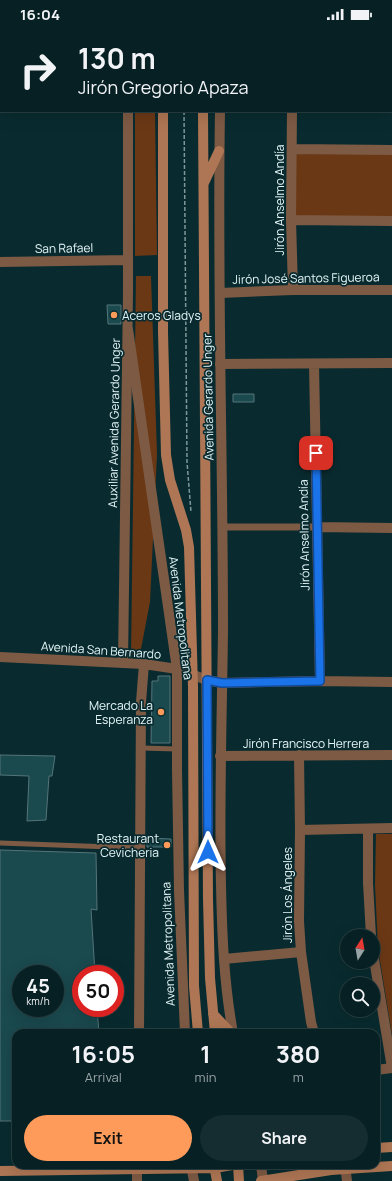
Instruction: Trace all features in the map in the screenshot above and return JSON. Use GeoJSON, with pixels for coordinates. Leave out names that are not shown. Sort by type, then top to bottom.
{"type":"FeatureCollection","features":[{"type":"Feature","properties":{"kind":"main road"},"geometry":{"type":"LineString","coordinates":[[163,112],[163,332],[166,455],[171,485],[186,530],[189,547],[192,674]]}},
{"type":"Feature","properties":{"kind":"main road","name":"Avenida Gerardo Unger"},"geometry":{"type":"LineString","coordinates":[[203,112],[207,680]]}},
{"type":"Feature","properties":{"kind":"main road"},"geometry":{"type":"LineString","coordinates":[[203,184],[219,151]]}},
{"type":"Feature","properties":{"kind":"main road","name":"Avenida Metropolitana"},"geometry":{"type":"LineString","coordinates":[[192,674],[194,986],[198,1029]]}},
{"type":"Feature","properties":{"kind":"main road","name":"Avenida Metropolitana"},"geometry":{"type":"LineString","coordinates":[[207,680],[210,978],[215,1029]]}},
{"type":"Feature","properties":{"kind":"main road"},"geometry":{"type":"LineString","coordinates":[[213,1014],[228,1029]]}},
{"type":"Feature","properties":{"kind":"main road"},"geometry":{"type":"LineString","coordinates":[[380,1148],[392,1147]]}},
{"type":"Feature","properties":{"kind":"main road"},"geometry":{"type":"LineString","coordinates":[[380,1166],[392,1166]]}},
{"type":"Feature","properties":{"kind":"main road"},"geometry":{"type":"LineString","coordinates":[[0,1171],[68,1169]]}},
{"type":"Feature","properties":{"kind":"main road"},"geometry":{"type":"LineString","coordinates":[[215,1169],[217,1181]]}},
{"type":"Feature","properties":{"kind":"main road"},"geometry":{"type":"LineString","coordinates":[[238,1169],[239,1181]]}},
{"type":"Feature","properties":{"kind":"main road"},"geometry":{"type":"LineString","coordinates":[[262,1181],[333,1169]]}},
{"type":"Feature","properties":{"kind":"street","name":"Auxiliar Avenida Gerardo Unger"},"geometry":{"type":"LineString","coordinates":[[123,663],[128,329],[128,112]]}},
{"type":"Feature","properties":{"kind":"street","name":"Avenida Gerardo Unger"},"geometry":{"type":"LineString","coordinates":[[220,112],[222,683]]}},
{"type":"Feature","properties":{"kind":"street","name":"Jirón Anselmo Andía"},"geometry":{"type":"LineString","coordinates":[[292,112],[291,220],[293,290]]}},
{"type":"Feature","properties":{"kind":"street"},"geometry":{"type":"LineString","coordinates":[[292,149],[392,150]]}},
{"type":"Feature","properties":{"kind":"street"},"geometry":{"type":"LineString","coordinates":[[291,220],[392,221]]}},
{"type":"Feature","properties":{"kind":"street","name":"San Rafael"},"geometry":{"type":"LineString","coordinates":[[0,262],[128,260]]}},
{"type":"Feature","properties":{"kind":"street","name":"Jirón José Santos Figueroa"},"geometry":{"type":"LineString","coordinates":[[220,293],[293,290],[392,290]]}},
{"type":"Feature","properties":{"kind":"street","name":"Avenida Metropolitana"},"geometry":{"type":"LineString","coordinates":[[128,329],[177,669],[179,890],[185,1029]]}},
{"type":"Feature","properties":{"kind":"street"},"geometry":{"type":"LineString","coordinates":[[220,364],[392,363]]}},
{"type":"Feature","properties":{"kind":"street","name":"Jirón Anselmo Andía"},"geometry":{"type":"LineString","coordinates":[[314,364],[320,681]]}},
{"type":"Feature","properties":{"kind":"street"},"geometry":{"type":"LineString","coordinates":[[222,527],[392,528]]}},
{"type":"Feature","properties":{"kind":"street","name":"Avenida San Bernardo"},"geometry":{"type":"LineString","coordinates":[[0,657],[144,664],[177,669],[207,680],[222,683],[320,681],[392,682]]}},
{"type":"Feature","properties":{"kind":"street"},"geometry":{"type":"LineString","coordinates":[[139,1029],[141,702],[144,664]]}},
{"type":"Feature","properties":{"kind":"street"},"geometry":{"type":"LineString","coordinates":[[222,683],[219,819],[224,959],[231,1029]]}},
{"type":"Feature","properties":{"kind":"street","name":"Jirón Los Ángeles"},"geometry":{"type":"LineString","coordinates":[[299,755],[300,830],[298,921],[301,952],[313,1029]]}},
{"type":"Feature","properties":{"kind":"street","name":"Jirón Francisco Herrera"},"geometry":{"type":"LineString","coordinates":[[220,756],[392,755]]}},
{"type":"Feature","properties":{"kind":"street"},"geometry":{"type":"LineString","coordinates":[[300,830],[392,828]]}},
{"type":"Feature","properties":{"kind":"street"},"geometry":{"type":"LineString","coordinates":[[368,829],[368,883],[371,929]]}},
{"type":"Feature","properties":{"kind":"street"},"geometry":{"type":"LineString","coordinates":[[224,959],[301,952]]}},
{"type":"Feature","properties":{"kind":"street"},"geometry":{"type":"LineString","coordinates":[[376,969],[392,1068],[380,1070]]}},
{"type":"Feature","properties":{"kind":"street"},"geometry":{"type":"LineString","coordinates":[[137,1169],[137,1181]]}},
{"type":"Feature","properties":{"kind":"street"},"geometry":{"type":"LineString","coordinates":[[191,1169],[194,1181]]}},
{"type":"Feature","properties":{"kind":"street"},"geometry":{"type":"LineString","coordinates":[[261,1169],[262,1181]]}},
{"type":"Feature","properties":{"kind":"street"},"geometry":{"type":"LineString","coordinates":[[345,1169],[347,1181]]}},
{"type":"Feature","properties":{"kind":"lane"},"geometry":{"type":"LineString","coordinates":[[141,748],[177,749]]}},
{"type":"Feature","properties":{"kind":"lane"},"geometry":{"type":"LineString","coordinates":[[0,843],[140,848]]}},
{"type":"Feature","properties":{"kind":"shaded area"},"geometry":{"type":"Polygon","coordinates":[[[135,112],[155,112],[157,255],[135,256],[135,112]]]}},
{"type":"Feature","properties":{"kind":"shaded area"},"geometry":{"type":"Polygon","coordinates":[[[295,152],[392,153],[392,216],[295,216],[295,152]]]}},
{"type":"Feature","properties":{"kind":"shaded area"},"geometry":{"type":"Polygon","coordinates":[[[136,276],[151,276],[157,454],[150,602],[140,654],[131,655],[136,276]]]}},
{"type":"Feature","properties":{"kind":"shaded area"},"geometry":{"type":"Polygon","coordinates":[[[376,834],[392,834],[392,1035],[380,960],[380,929],[377,929],[375,885],[376,834]]]}},
{"type":"Feature","properties":{"kind":"building","name":"Aceros Gladys"},"geometry":{"type":"Polygon","coordinates":[[[107,305],[121,305],[121,324],[108,324],[107,305]]]}},
{"type":"Feature","properties":{"kind":"building"},"geometry":{"type":"Polygon","coordinates":[[[233,394],[254,394],[254,402],[233,402],[233,394]]]}},
{"type":"Feature","properties":{"kind":"building","name":"Mercado La Esperanza"},"geometry":{"type":"Polygon","coordinates":[[[158,676],[170,676],[170,743],[151,743],[152,681],[158,681],[158,676]]]}},
{"type":"Feature","properties":{"kind":"building"},"geometry":{"type":"Polygon","coordinates":[[[0,755],[55,756],[52,776],[49,776],[46,820],[27,821],[29,776],[0,775],[0,755]]]}},
{"type":"Feature","properties":{"kind":"building"},"geometry":{"type":"Polygon","coordinates":[[[147,838],[171,839],[171,847],[147,847],[147,838]]]}},
{"type":"Feature","properties":{"kind":"building"},"geometry":{"type":"Polygon","coordinates":[[[0,850],[96,853],[97,910],[91,909],[94,965],[72,965],[72,1017],[98,1017],[99,1029],[12,1029],[12,1121],[0,1121],[0,850]]]}},
{"type":"Feature","properties":{"kind":"place","name":"Aceros Gladys"},"geometry":{"type":"Point","coordinates":[114,315]}},
{"type":"Feature","properties":{"kind":"place","name":"Mercado La Esperanza"},"geometry":{"type":"Point","coordinates":[161,712]}},
{"type":"Feature","properties":{"kind":"place","name":"Restaurant Cevicheria"},"geometry":{"type":"Point","coordinates":[167,845]}},
{"type":"Feature","properties":{"kind":"route"},"geometry":{"type":"LineString","coordinates":[[208,852],[207,680],[222,683],[320,681],[316,453]]}}]}
